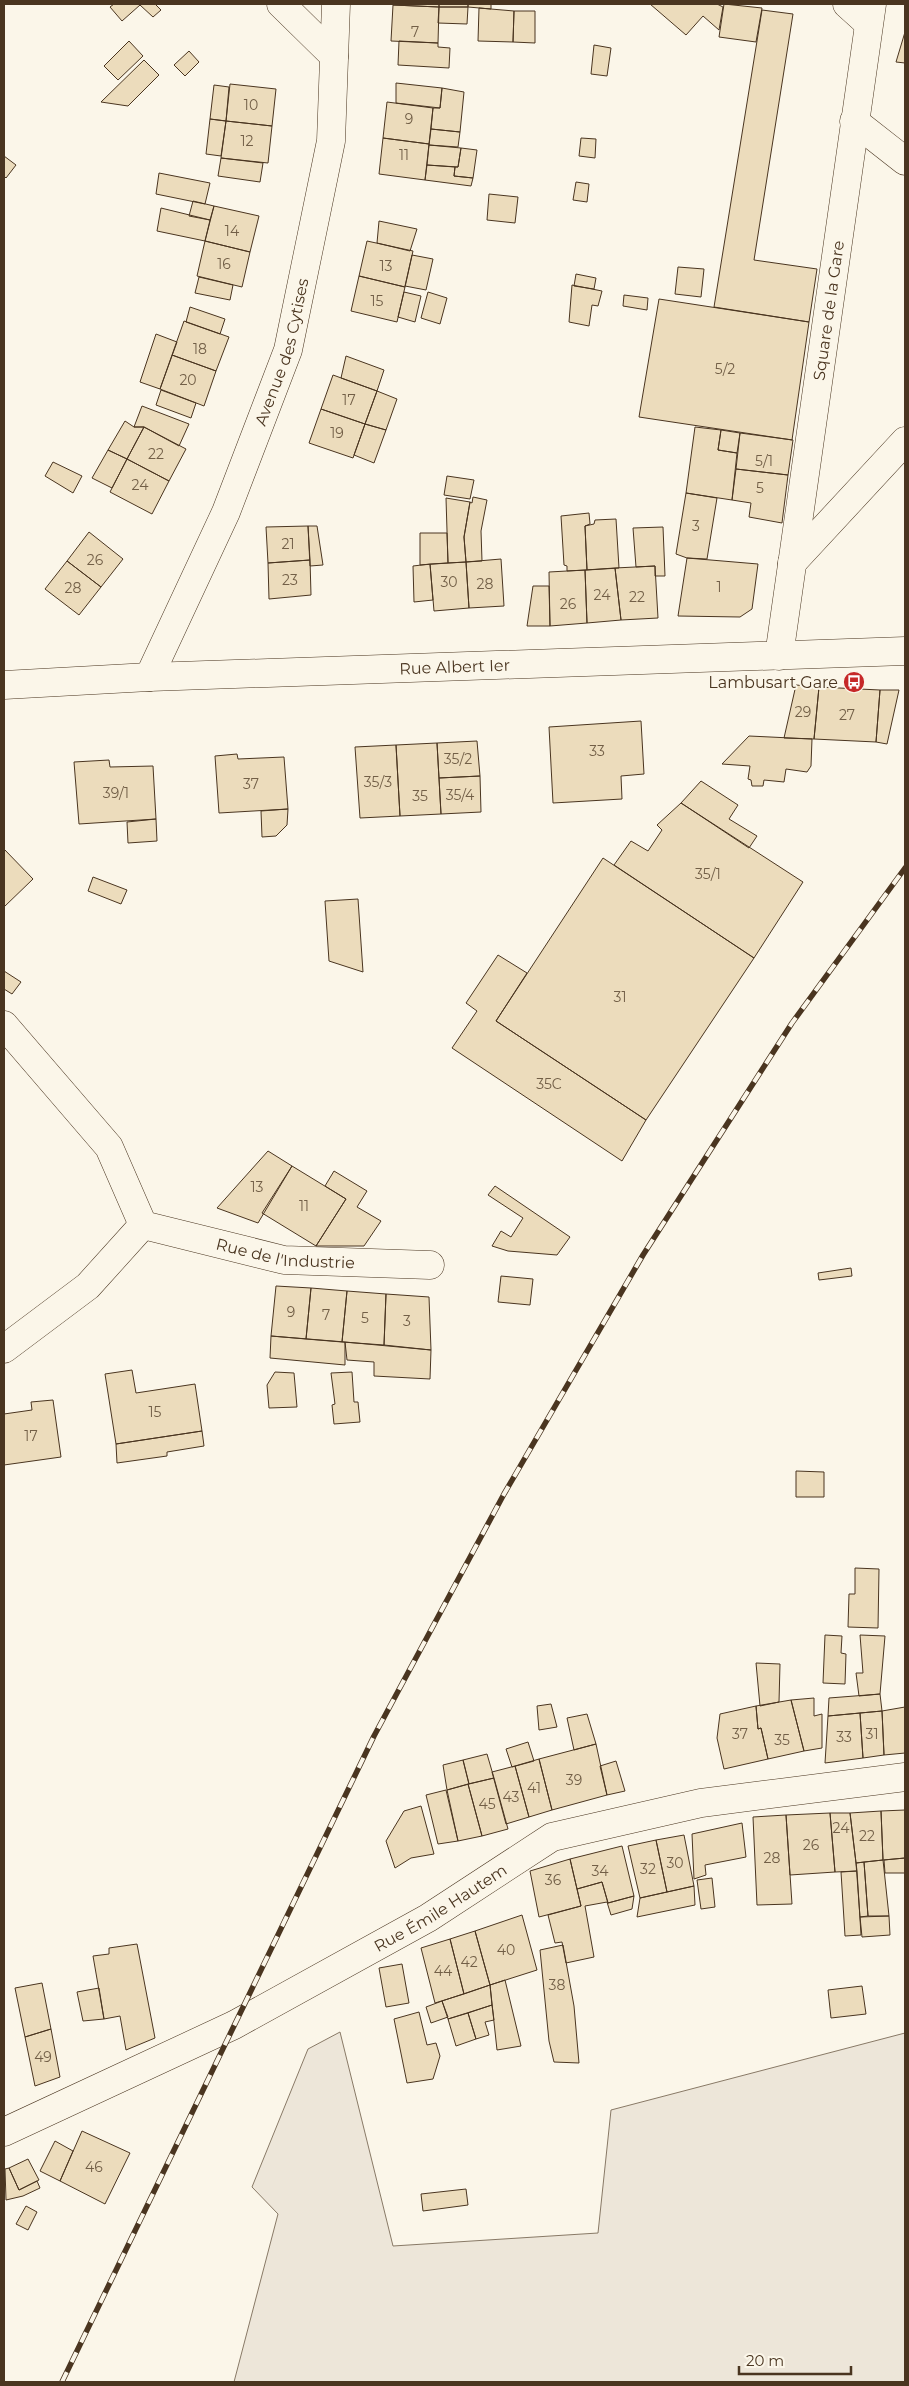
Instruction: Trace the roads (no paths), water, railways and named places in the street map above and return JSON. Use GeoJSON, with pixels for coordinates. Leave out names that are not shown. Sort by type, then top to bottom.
{"type":"FeatureCollection","features":[{"type":"Feature","properties":{"kind":"street"},"geometry":{"type":"LineString","coordinates":[[282,4],[334,56]]}},
{"type":"Feature","properties":{"kind":"street","name":"Avenue des Cytises"},"geometry":{"type":"LineString","coordinates":[[149,677],[226,512],[288,350],[331,141],[336,4]]}},
{"type":"Feature","properties":{"kind":"street"},"geometry":{"type":"LineString","coordinates":[[847,4],[870,14]]}},
{"type":"Feature","properties":{"kind":"street","name":"Square de la Gare"},"geometry":{"type":"LineString","coordinates":[[779,656],[870,14]]}},
{"type":"Feature","properties":{"kind":"street"},"geometry":{"type":"LineString","coordinates":[[854,121],[905,161]]}},
{"type":"Feature","properties":{"kind":"street"},"geometry":{"type":"LineString","coordinates":[[792,563],[905,441]]}},
{"type":"Feature","properties":{"kind":"street","name":"Rue Albert Ier"},"geometry":{"type":"LineString","coordinates":[[4,685],[149,677],[905,651]]}},
{"type":"Feature","properties":{"kind":"street"},"geometry":{"type":"LineString","coordinates":[[4,1025],[108,1147],[143,1225],[88,1286],[4,1349]]}},
{"type":"Feature","properties":{"kind":"street","name":"Rue de l'Industrie"},"geometry":{"type":"LineString","coordinates":[[143,1225],[284,1260],[430,1265]]}},
{"type":"Feature","properties":{"kind":"street","name":"Rue Émile Hautem"},"geometry":{"type":"LineString","coordinates":[[4,2132],[234,2024],[428,1918],[552,1837],[701,1803],[905,1778]]}},
{"type":"Feature","properties":{"kind":"railway"},"geometry":{"type":"LineString","coordinates":[[62,2382],[374,1736],[504,1494],[643,1255],[792,1023],[905,868]]}},
{"type":"Feature","properties":{"kind":"place","name":"Lambusart Gare"},"geometry":{"type":"Point","coordinates":[854,682]}}]}
